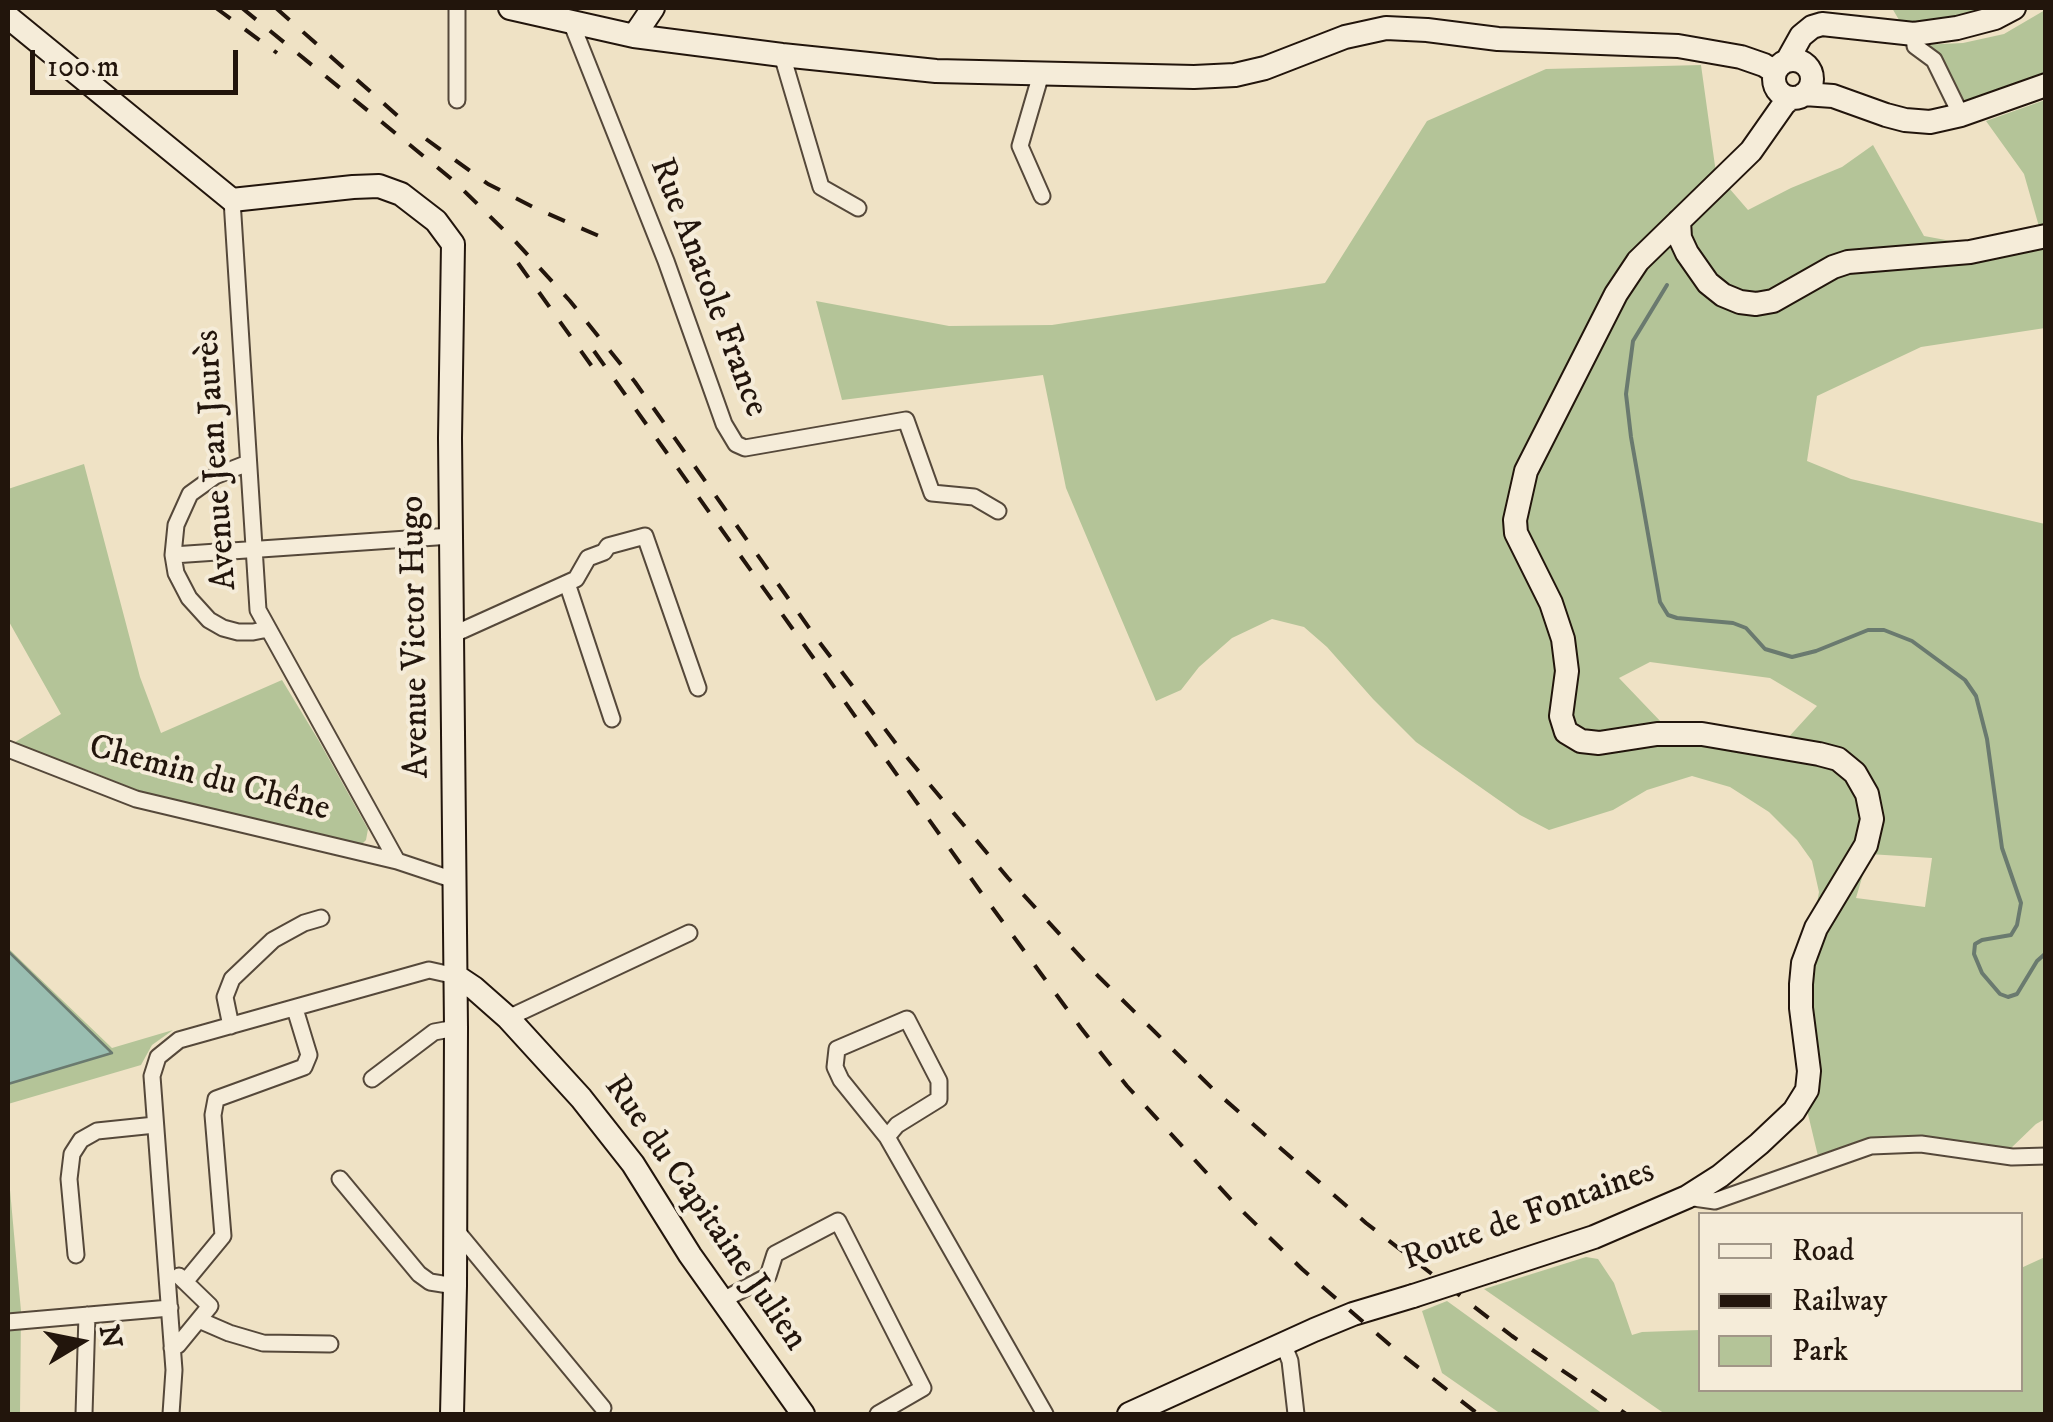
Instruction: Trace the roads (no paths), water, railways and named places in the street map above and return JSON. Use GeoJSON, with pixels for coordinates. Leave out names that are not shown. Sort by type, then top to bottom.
{"type":"FeatureCollection","features":[{"type":"Feature","properties":{"kind":"street"},"geometry":{"type":"LineString","coordinates":[[457,8],[457,100]]}},
{"type":"Feature","properties":{"kind":"street"},"geometry":{"type":"LineString","coordinates":[[510,8],[634,36],[936,71],[1194,78],[1235,75],[1265,68],[1345,37],[1386,28],[1498,38],[1678,46],[1742,58],[1868,108],[1905,120],[1930,122],[2046,86]]}},
{"type":"Feature","properties":{"kind":"street"},"geometry":{"type":"LineString","coordinates":[[634,36],[653,8]]}},
{"type":"Feature","properties":{"kind":"street"},"geometry":{"type":"LineString","coordinates":[[2014,8],[1995,18],[1957,28],[1914,34],[1858,28],[1817,34],[1764,132],[1742,160],[1679,221],[1680,238],[1708,283],[1740,302],[1756,304],[1774,301],[1848,262],[1970,252],[2046,236]]}},
{"type":"Feature","properties":{"kind":"street"},"geometry":{"type":"LineString","coordinates":[[8,18],[232,200]]}},
{"type":"Feature","properties":{"kind":"street","name":"Rue Anatole France"},"geometry":{"type":"LineString","coordinates":[[571,22],[666,262],[724,424],[736,444],[745,448],[906,420],[932,493],[974,496],[998,511]]}},
{"type":"Feature","properties":{"kind":"street"},"geometry":{"type":"LineString","coordinates":[[1914,34],[1915,46],[1934,60],[1958,115]]}},
{"type":"Feature","properties":{"kind":"street"},"geometry":{"type":"LineString","coordinates":[[782,55],[821,187],[858,208]]}},
{"type":"Feature","properties":{"kind":"street"},"geometry":{"type":"LineString","coordinates":[[1041,74],[1020,146],[1042,196]]}},
{"type":"Feature","properties":{"kind":"street","name":"Avenue Victor Hugo"},"geometry":{"type":"LineString","coordinates":[[232,200],[379,186],[413,203],[436,222],[453,244],[450,438],[456,1229],[452,1414]]}},
{"type":"Feature","properties":{"kind":"street","name":"Avenue Jean Jaurès"},"geometry":{"type":"LineString","coordinates":[[232,200],[258,610],[397,861]]}},
{"type":"Feature","properties":{"kind":"street","name":"Route de Fontaines"},"geometry":{"type":"LineString","coordinates":[[1129,1414],[1353,1314],[1594,1237],[1686,1197],[1759,1144],[1794,1111],[1807,1090],[1809,1071],[1800,984],[1803,963],[1816,928],[1866,845],[1872,819],[1867,794],[1855,773],[1838,760],[1702,734],[1656,734],[1599,743],[1581,742],[1566,732],[1561,716],[1566,671],[1563,639],[1516,533],[1515,520],[1526,471],[1616,294],[1638,261],[1679,221]]}},
{"type":"Feature","properties":{"kind":"street"},"geometry":{"type":"LineString","coordinates":[[248,463],[215,476],[190,494],[176,525],[176,572],[198,610],[209,620],[238,632],[268,628]]}},
{"type":"Feature","properties":{"kind":"street"},"geometry":{"type":"LineString","coordinates":[[174,555],[451,536]]}},
{"type":"Feature","properties":{"kind":"street"},"geometry":{"type":"LineString","coordinates":[[452,635],[576,579],[588,558],[604,552],[608,546],[644,536],[698,688]]}},
{"type":"Feature","properties":{"kind":"street"},"geometry":{"type":"LineString","coordinates":[[567,583],[612,719]]}},
{"type":"Feature","properties":{"kind":"street","name":"Chemin du Chêne"},"geometry":{"type":"LineString","coordinates":[[8,749],[136,800],[397,861]]}},
{"type":"Feature","properties":{"kind":"street"},"geometry":{"type":"LineString","coordinates":[[397,861],[454,880]]}},
{"type":"Feature","properties":{"kind":"street"},"geometry":{"type":"LineString","coordinates":[[231,1026],[225,997],[232,979],[273,940],[321,918]]}},
{"type":"Feature","properties":{"kind":"street"},"geometry":{"type":"LineString","coordinates":[[508,1018],[689,933]]}},
{"type":"Feature","properties":{"kind":"street"},"geometry":{"type":"LineString","coordinates":[[172,1414],[170,1308],[152,1076],[158,1057],[179,1040],[429,970],[456,976]]}},
{"type":"Feature","properties":{"kind":"street","name":"Rue du Capitaine Julien"},"geometry":{"type":"LineString","coordinates":[[456,976],[508,1018],[581,1098],[633,1164],[796,1412]]}},
{"type":"Feature","properties":{"kind":"street"},"geometry":{"type":"LineString","coordinates":[[185,1282],[223,1236],[213,1115],[216,1099],[304,1066],[309,1055],[295,1009]]}},
{"type":"Feature","properties":{"kind":"street"},"geometry":{"type":"LineString","coordinates":[[887,1137],[897,1125],[939,1099],[939,1081],[907,1018],[837,1049],[835,1066],[841,1080],[887,1137],[1046,1414]]}},
{"type":"Feature","properties":{"kind":"street"},"geometry":{"type":"LineString","coordinates":[[372,1079],[434,1032],[456,1028]]}},
{"type":"Feature","properties":{"kind":"street"},"geometry":{"type":"LineString","coordinates":[[76,1255],[69,1179],[72,1154],[81,1140],[98,1131],[156,1125]]}},
{"type":"Feature","properties":{"kind":"street"},"geometry":{"type":"LineString","coordinates":[[1686,1197],[1715,1201],[1871,1146],[1921,1144],[2012,1157],[2046,1156]]}},
{"type":"Feature","properties":{"kind":"street"},"geometry":{"type":"LineString","coordinates":[[340,1179],[419,1274],[430,1282],[455,1286]]}},
{"type":"Feature","properties":{"kind":"street"},"geometry":{"type":"LineString","coordinates":[[723,1300],[768,1276],[775,1254],[838,1221],[922,1388],[878,1414]]}},
{"type":"Feature","properties":{"kind":"street"},"geometry":{"type":"LineString","coordinates":[[456,1229],[603,1408]]}},
{"type":"Feature","properties":{"kind":"street"},"geometry":{"type":"LineString","coordinates":[[167,1267],[210,1306],[172,1348]]}},
{"type":"Feature","properties":{"kind":"street"},"geometry":{"type":"LineString","coordinates":[[8,1322],[170,1308]]}},
{"type":"Feature","properties":{"kind":"street"},"geometry":{"type":"LineString","coordinates":[[84,1414],[87,1315]]}},
{"type":"Feature","properties":{"kind":"street"},"geometry":{"type":"LineString","coordinates":[[199,1320],[263,1343],[330,1344]]}},
{"type":"Feature","properties":{"kind":"street"},"geometry":{"type":"LineString","coordinates":[[1283,1343],[1290,1361],[1296,1414]]}},
{"type":"Feature","properties":{"kind":"water"},"geometry":{"type":"Polygon","coordinates":[[[8,951],[112,1053],[8,1084],[8,951]]]}},
{"type":"Feature","properties":{"kind":"waterway"},"geometry":{"type":"LineString","coordinates":[[1667,285],[1633,341],[1626,394],[1660,602],[1668,615],[1677,618],[1733,623],[1746,628],[1765,649],[1792,657],[1868,630],[1884,630],[1912,641],[1965,680],[1976,696],[1987,739],[2002,848],[2021,903],[2011,935],[1982,940],[1975,944],[1974,954],[1982,973],[2000,994],[2008,997],[2017,994],[2046,953]]}},
{"type":"Feature","properties":{"kind":"railway"},"geometry":{"type":"LineString","coordinates":[[216,8],[277,53]]}},
{"type":"Feature","properties":{"kind":"railway"},"geometry":{"type":"LineString","coordinates":[[242,8],[454,181],[570,301],[635,382],[900,749],[1008,878],[1098,976],[1215,1091],[1366,1223],[1512,1336],[1626,1414]]}},
{"type":"Feature","properties":{"kind":"railway"},"geometry":{"type":"LineString","coordinates":[[276,8],[399,117]]}},
{"type":"Feature","properties":{"kind":"railway"},"geometry":{"type":"LineString","coordinates":[[426,139],[488,184],[606,239]]}},
{"type":"Feature","properties":{"kind":"railway"},"geometry":{"type":"LineString","coordinates":[[518,263],[596,372]]}},
{"type":"Feature","properties":{"kind":"railway"},"geometry":{"type":"LineString","coordinates":[[594,351],[980,891],[1127,1086],[1236,1205],[1302,1269],[1478,1414]]}}]}
